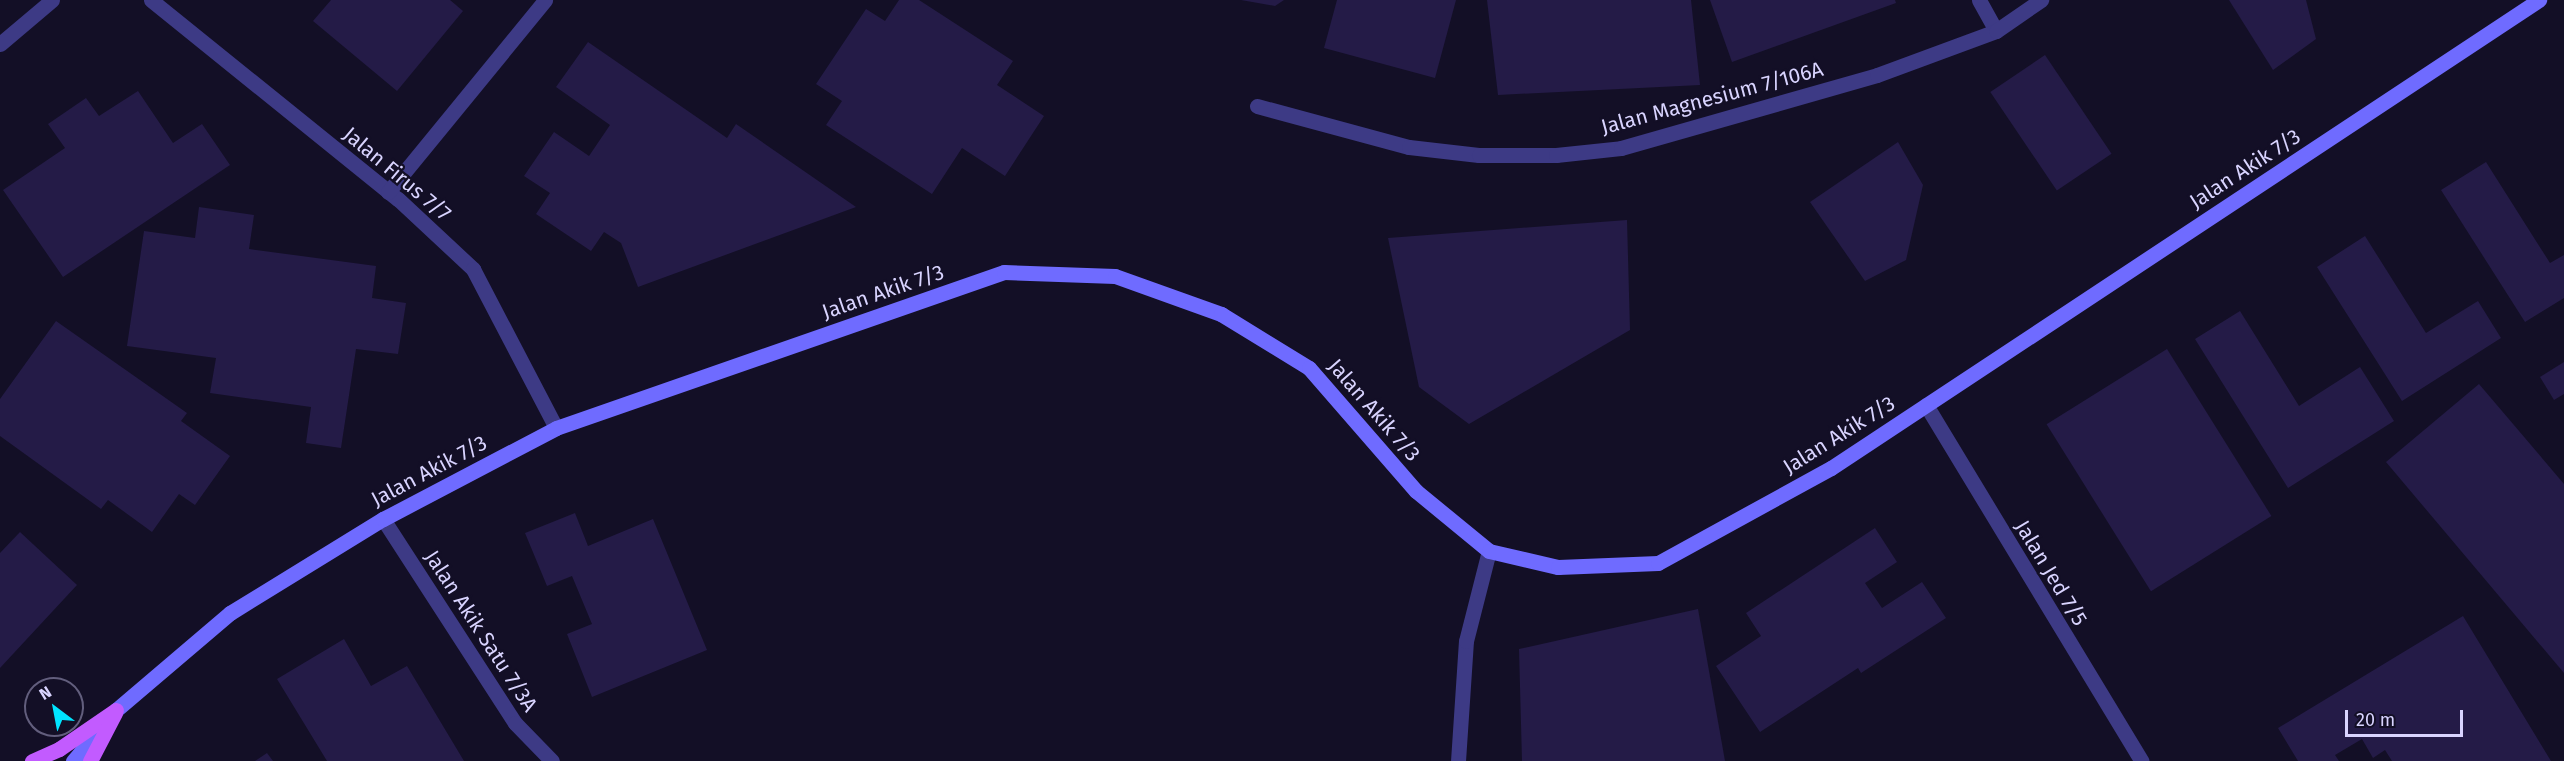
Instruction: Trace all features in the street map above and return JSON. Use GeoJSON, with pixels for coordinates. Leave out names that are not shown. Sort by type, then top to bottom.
{"type":"FeatureCollection","features":[{"type":"Feature","properties":{"kind":"main road"},"geometry":{"type":"LineString","coordinates":[[32,761],[59,749],[116,710]]}},
{"type":"Feature","properties":{"kind":"main road"},"geometry":{"type":"LineString","coordinates":[[90,761],[116,710]]}},
{"type":"Feature","properties":{"kind":"street"},"geometry":{"type":"LineString","coordinates":[[0,44],[52,0]]}},
{"type":"Feature","properties":{"kind":"street","name":"Jalan Firus 7/7"},"geometry":{"type":"LineString","coordinates":[[151,0],[388,192],[473,269],[556,428]]}},
{"type":"Feature","properties":{"kind":"street"},"geometry":{"type":"LineString","coordinates":[[388,192],[544,0]]}},
{"type":"Feature","properties":{"kind":"street"},"geometry":{"type":"LineString","coordinates":[[1979,0],[1995,31]]}},
{"type":"Feature","properties":{"kind":"street","name":"Jalan Magnesium 7/106A"},"geometry":{"type":"LineString","coordinates":[[1257,106],[1409,147],[1479,155],[1599,151],[1621,148],[1878,75],[1995,31],[2041,0]]}},
{"type":"Feature","properties":{"kind":"street","name":"Jalan Akik 7/3"},"geometry":{"type":"LineString","coordinates":[[73,761],[116,710],[230,614],[382,519],[556,428],[1004,272],[1115,276],[1221,314],[1309,368],[1416,490],[1489,551],[1558,567],[1658,563],[1831,468],[2539,0]]}},
{"type":"Feature","properties":{"kind":"street","name":"Jalan Jed 7/5"},"geometry":{"type":"LineString","coordinates":[[1926,405],[2124,737],[2142,761]]}},
{"type":"Feature","properties":{"kind":"street","name":"Jalan Akik Satu 7/3A"},"geometry":{"type":"LineString","coordinates":[[382,519],[515,723],[552,761]]}},
{"type":"Feature","properties":{"kind":"street"},"geometry":{"type":"LineString","coordinates":[[1458,761],[1466,641],[1489,551]]}},
{"type":"Feature","properties":{"kind":"building"},"geometry":{"type":"Polygon","coordinates":[[[331,0],[450,0],[463,11],[397,91],[313,21],[331,0]]]}},
{"type":"Feature","properties":{"kind":"building"},"geometry":{"type":"Polygon","coordinates":[[[899,0],[919,0],[1013,61],[997,85],[1044,116],[1005,176],[962,148],[932,194],[826,125],[842,101],[816,84],[866,9],[885,21],[899,0]]]}},
{"type":"Feature","properties":{"kind":"building"},"geometry":{"type":"Polygon","coordinates":[[[1241,0],[1284,0],[1275,6],[1241,0]]]}},
{"type":"Feature","properties":{"kind":"building"},"geometry":{"type":"Polygon","coordinates":[[[1337,0],[1456,0],[1435,78],[1324,48],[1337,0]]]}},
{"type":"Feature","properties":{"kind":"building"},"geometry":{"type":"Polygon","coordinates":[[[1487,0],[1691,0],[1700,85],[1498,95],[1487,0]]]}},
{"type":"Feature","properties":{"kind":"building"},"geometry":{"type":"Polygon","coordinates":[[[1710,0],[1895,0],[1896,3],[1732,62],[1710,0]]]}},
{"type":"Feature","properties":{"kind":"building"},"geometry":{"type":"Polygon","coordinates":[[[2229,0],[2306,0],[2316,39],[2273,70],[2229,0]]]}},
{"type":"Feature","properties":{"kind":"building"},"geometry":{"type":"Polygon","coordinates":[[[588,42],[727,138],[736,124],[856,207],[638,287],[621,243],[604,232],[591,251],[536,214],[550,193],[524,176],[554,132],[589,156],[610,125],[556,87],[588,42]]]}},
{"type":"Feature","properties":{"kind":"building"},"geometry":{"type":"Polygon","coordinates":[[[2045,55],[2112,154],[2057,191],[1990,92],[2045,55]]]}},
{"type":"Feature","properties":{"kind":"building"},"geometry":{"type":"Polygon","coordinates":[[[138,91],[173,143],[202,124],[230,165],[63,277],[3,190],[65,148],[48,124],[86,98],[99,116],[138,91]]]}},
{"type":"Feature","properties":{"kind":"building"},"geometry":{"type":"Polygon","coordinates":[[[1898,142],[1923,185],[1906,260],[1865,281],[1810,202],[1898,142]]]}},
{"type":"Feature","properties":{"kind":"building"},"geometry":{"type":"Polygon","coordinates":[[[2486,162],[2550,263],[2564,255],[2564,298],[2525,322],[2441,190],[2486,162]]]}},
{"type":"Feature","properties":{"kind":"building"},"geometry":{"type":"Polygon","coordinates":[[[199,207],[254,215],[249,249],[376,266],[372,298],[406,303],[398,354],[356,349],[341,448],[306,443],[311,407],[210,393],[216,358],[127,346],[144,231],[195,238],[199,207]]]}},
{"type":"Feature","properties":{"kind":"building"},"geometry":{"type":"Polygon","coordinates":[[[1627,220],[1630,330],[1469,424],[1419,387],[1388,238],[1627,220]]]}},
{"type":"Feature","properties":{"kind":"building"},"geometry":{"type":"Polygon","coordinates":[[[2365,236],[2426,333],[2478,301],[2501,338],[2402,401],[2317,267],[2365,236]]]}},
{"type":"Feature","properties":{"kind":"building"},"geometry":{"type":"Polygon","coordinates":[[[2240,311],[2299,406],[2360,367],[2394,421],[2288,488],[2195,339],[2240,311]]]}},
{"type":"Feature","properties":{"kind":"building"},"geometry":{"type":"Polygon","coordinates":[[[56,321],[187,413],[181,421],[230,456],[195,505],[179,494],[152,532],[108,500],[101,509],[0,436],[0,399],[56,321]]]}},
{"type":"Feature","properties":{"kind":"building"},"geometry":{"type":"Polygon","coordinates":[[[2167,349],[2271,516],[2151,591],[2047,424],[2167,349]]]}},
{"type":"Feature","properties":{"kind":"building"},"geometry":{"type":"Polygon","coordinates":[[[2564,362],[2564,394],[2554,400],[2540,377],[2564,362]]]}},
{"type":"Feature","properties":{"kind":"building"},"geometry":{"type":"Polygon","coordinates":[[[2479,384],[2564,484],[2564,673],[2386,462],[2479,384]]]}},
{"type":"Feature","properties":{"kind":"building"},"geometry":{"type":"Polygon","coordinates":[[[575,513],[588,546],[653,519],[707,650],[592,697],[567,634],[592,624],[572,576],[547,586],[525,533],[575,513]]]}},
{"type":"Feature","properties":{"kind":"building"},"geometry":{"type":"Polygon","coordinates":[[[1875,528],[1897,562],[1865,583],[1882,608],[1922,582],[1946,618],[1861,673],[1858,668],[1760,732],[1716,666],[1761,636],[1746,613],[1875,528]]]}},
{"type":"Feature","properties":{"kind":"building"},"geometry":{"type":"Polygon","coordinates":[[[20,532],[77,585],[0,668],[0,553],[20,532]]]}},
{"type":"Feature","properties":{"kind":"building"},"geometry":{"type":"Polygon","coordinates":[[[1698,609],[1725,761],[1522,761],[1519,649],[1698,609]]]}},
{"type":"Feature","properties":{"kind":"building"},"geometry":{"type":"Polygon","coordinates":[[[2463,616],[2551,761],[2392,761],[2385,750],[2373,758],[2362,739],[2335,755],[2339,761],[2298,761],[2278,728],[2463,616]]]}},
{"type":"Feature","properties":{"kind":"building"},"geometry":{"type":"Polygon","coordinates":[[[344,639],[371,686],[407,666],[464,761],[327,761],[277,679],[344,639]]]}},
{"type":"Feature","properties":{"kind":"building"},"geometry":{"type":"Polygon","coordinates":[[[267,753],[273,761],[255,761],[267,753]]]}}]}
